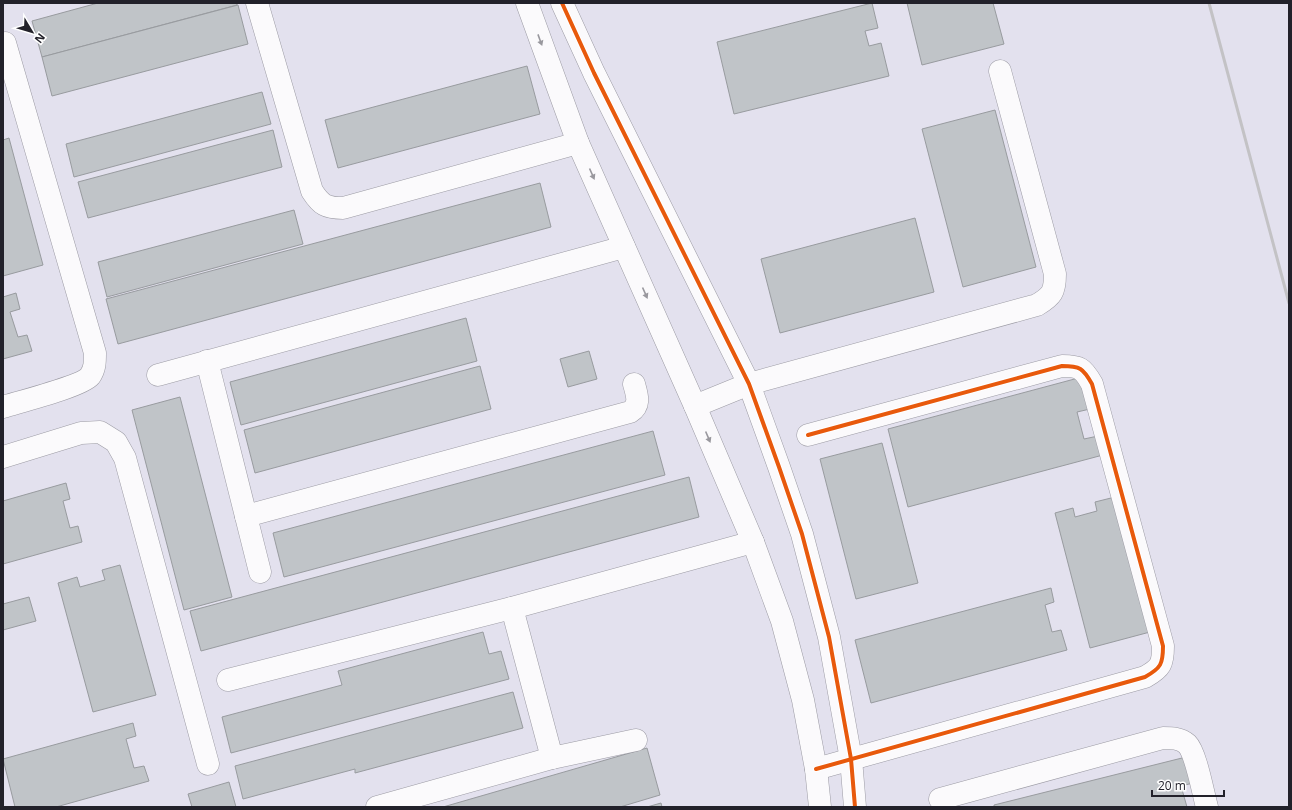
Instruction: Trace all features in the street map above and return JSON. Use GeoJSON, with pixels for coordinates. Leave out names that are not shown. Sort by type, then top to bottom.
{"type":"FeatureCollection","features":[{"type":"Feature","properties":{"kind":"street"},"geometry":{"type":"LineString","coordinates":[[257,3],[312,191],[319,202],[330,208],[343,208],[578,144]]}},
{"type":"Feature","properties":{"kind":"street"},"geometry":{"type":"LineString","coordinates":[[527,3],[578,144],[695,406],[753,542],[782,621],[803,700],[816,769],[820,807]]}},
{"type":"Feature","properties":{"kind":"street"},"geometry":{"type":"LineString","coordinates":[[562,3],[594,73],[749,384],[802,534],[829,637],[851,759],[856,807]]}},
{"type":"Feature","properties":{"kind":"street"},"geometry":{"type":"LineString","coordinates":[[3,407],[78,384],[89,377],[95,365],[95,353],[5,43]]}},
{"type":"Feature","properties":{"kind":"street"},"geometry":{"type":"LineString","coordinates":[[695,406],[749,384],[1037,305],[1048,298],[1055,287],[1055,274],[1000,71]]}},
{"type":"Feature","properties":{"kind":"street"},"geometry":{"type":"LineString","coordinates":[[158,375],[624,247]]}},
{"type":"Feature","properties":{"kind":"street"},"geometry":{"type":"LineString","coordinates":[[207,361],[260,572]]}},
{"type":"Feature","properties":{"kind":"street"},"geometry":{"type":"LineString","coordinates":[[808,435],[1062,366],[1075,366],[1086,373],[1092,384],[1163,646],[1163,659],[1156,670],[1145,676],[816,769]]}},
{"type":"Feature","properties":{"kind":"street"},"geometry":{"type":"LineString","coordinates":[[246,516],[630,412],[635,409],[638,404],[634,384]]}},
{"type":"Feature","properties":{"kind":"street"},"geometry":{"type":"LineString","coordinates":[[3,457],[81,433],[100,432],[116,442],[125,458],[208,764]]}},
{"type":"Feature","properties":{"kind":"street"},"geometry":{"type":"LineString","coordinates":[[228,680],[512,608],[753,542]]}},
{"type":"Feature","properties":{"kind":"street"},"geometry":{"type":"LineString","coordinates":[[512,608],[552,758]]}},
{"type":"Feature","properties":{"kind":"street"},"geometry":{"type":"LineString","coordinates":[[940,799],[1163,738],[1176,738],[1187,744],[1194,756],[1207,807]]}},
{"type":"Feature","properties":{"kind":"street"},"geometry":{"type":"LineString","coordinates":[[377,807],[552,758],[636,740]]}},
{"type":"Feature","properties":{"kind":"building"},"geometry":{"type":"Polygon","coordinates":[[[98,3],[237,3],[237,5],[42,57],[32,21],[98,3]]]}},
{"type":"Feature","properties":{"kind":"building"},"geometry":{"type":"Polygon","coordinates":[[[872,3],[878,28],[865,31],[869,46],[881,43],[889,76],[734,114],[717,42],[872,3]]]}},
{"type":"Feature","properties":{"kind":"building"},"geometry":{"type":"Polygon","coordinates":[[[907,3],[993,3],[1004,44],[922,65],[907,3]]]}},
{"type":"Feature","properties":{"kind":"building"},"geometry":{"type":"Polygon","coordinates":[[[238,5],[248,44],[52,96],[42,57],[238,5]]]}},
{"type":"Feature","properties":{"kind":"building"},"geometry":{"type":"Polygon","coordinates":[[[527,66],[540,114],[338,168],[325,120],[527,66]]]}},
{"type":"Feature","properties":{"kind":"building"},"geometry":{"type":"Polygon","coordinates":[[[262,92],[271,124],[74,177],[66,144],[262,92]]]}},
{"type":"Feature","properties":{"kind":"building"},"geometry":{"type":"Polygon","coordinates":[[[995,110],[1036,267],[963,287],[922,129],[995,110]]]}},
{"type":"Feature","properties":{"kind":"building"},"geometry":{"type":"Polygon","coordinates":[[[273,130],[282,167],[88,218],[78,182],[273,130]]]}},
{"type":"Feature","properties":{"kind":"building"},"geometry":{"type":"Polygon","coordinates":[[[9,138],[43,265],[3,276],[3,140],[9,138]]]}},
{"type":"Feature","properties":{"kind":"building"},"geometry":{"type":"Polygon","coordinates":[[[540,183],[551,227],[118,344],[106,299],[540,183]]]}},
{"type":"Feature","properties":{"kind":"building"},"geometry":{"type":"Polygon","coordinates":[[[294,210],[303,244],[107,297],[98,262],[294,210]]]}},
{"type":"Feature","properties":{"kind":"building"},"geometry":{"type":"Polygon","coordinates":[[[915,218],[934,292],[780,333],[761,259],[915,218]]]}},
{"type":"Feature","properties":{"kind":"building"},"geometry":{"type":"Polygon","coordinates":[[[16,293],[20,309],[10,312],[18,337],[27,335],[32,351],[3,359],[3,297],[16,293]]]}},
{"type":"Feature","properties":{"kind":"building"},"geometry":{"type":"Polygon","coordinates":[[[466,318],[477,361],[241,425],[230,382],[466,318]]]}},
{"type":"Feature","properties":{"kind":"building"},"geometry":{"type":"Polygon","coordinates":[[[589,351],[597,379],[568,387],[560,359],[589,351]]]}},
{"type":"Feature","properties":{"kind":"building"},"geometry":{"type":"Polygon","coordinates":[[[480,366],[491,409],[255,473],[244,430],[480,366]]]}},
{"type":"Feature","properties":{"kind":"building"},"geometry":{"type":"Polygon","coordinates":[[[1082,377],[1090,409],[1077,412],[1084,439],[1098,436],[1103,455],[908,507],[888,429],[1082,377]]]}},
{"type":"Feature","properties":{"kind":"building"},"geometry":{"type":"Polygon","coordinates":[[[180,397],[232,597],[184,610],[132,410],[180,397]]]}},
{"type":"Feature","properties":{"kind":"building"},"geometry":{"type":"Polygon","coordinates":[[[653,431],[665,475],[284,577],[273,533],[653,431]]]}},
{"type":"Feature","properties":{"kind":"building"},"geometry":{"type":"Polygon","coordinates":[[[882,443],[918,583],[856,599],[820,459],[882,443]]]}},
{"type":"Feature","properties":{"kind":"building"},"geometry":{"type":"Polygon","coordinates":[[[689,477],[699,517],[201,651],[190,611],[689,477]]]}},
{"type":"Feature","properties":{"kind":"building"},"geometry":{"type":"Polygon","coordinates":[[[66,483],[70,499],[63,501],[70,528],[78,526],[82,542],[3,564],[3,501],[66,483]]]}},
{"type":"Feature","properties":{"kind":"building"},"geometry":{"type":"Polygon","coordinates":[[[1115,497],[1150,632],[1090,648],[1055,513],[1073,508],[1075,517],[1097,511],[1095,502],[1115,497]]]}},
{"type":"Feature","properties":{"kind":"building"},"geometry":{"type":"Polygon","coordinates":[[[120,565],[156,695],[93,712],[58,583],[77,577],[80,587],[105,580],[102,570],[120,565]]]}},
{"type":"Feature","properties":{"kind":"building"},"geometry":{"type":"Polygon","coordinates":[[[1051,588],[1054,602],[1045,605],[1052,632],[1061,630],[1067,650],[871,703],[855,640],[1051,588]]]}},
{"type":"Feature","properties":{"kind":"building"},"geometry":{"type":"Polygon","coordinates":[[[29,597],[36,621],[3,630],[3,604],[29,597]]]}},
{"type":"Feature","properties":{"kind":"building"},"geometry":{"type":"Polygon","coordinates":[[[483,632],[489,654],[501,651],[509,679],[231,753],[222,717],[342,685],[338,671],[483,632]]]}},
{"type":"Feature","properties":{"kind":"building"},"geometry":{"type":"Polygon","coordinates":[[[513,692],[523,728],[355,773],[355,769],[243,799],[235,766],[513,692]]]}},
{"type":"Feature","properties":{"kind":"building"},"geometry":{"type":"Polygon","coordinates":[[[133,723],[136,736],[126,739],[134,768],[144,766],[149,781],[56,807],[15,807],[3,759],[133,723]]]}},
{"type":"Feature","properties":{"kind":"building"},"geometry":{"type":"Polygon","coordinates":[[[647,748],[660,795],[620,807],[443,807],[647,748]]]}},
{"type":"Feature","properties":{"kind":"building"},"geometry":{"type":"Polygon","coordinates":[[[1186,757],[1193,783],[1181,786],[1187,807],[994,807],[994,805],[1186,757]]]}},
{"type":"Feature","properties":{"kind":"building"},"geometry":{"type":"Polygon","coordinates":[[[229,782],[236,807],[192,807],[188,794],[229,782]]]}},
{"type":"Feature","properties":{"kind":"building"},"geometry":{"type":"Polygon","coordinates":[[[661,803],[662,807],[647,807],[661,803]]]}},
{"type":"Feature","properties":{"kind":"railway"},"geometry":{"type":"LineString","coordinates":[[1209,3],[1289,303]]}},
{"type":"Feature","properties":{"kind":"cycle path"},"geometry":{"type":"LineString","coordinates":[[562,3],[594,73],[749,384],[802,534],[829,637],[851,759],[855,807]]}},
{"type":"Feature","properties":{"kind":"cycle path"},"geometry":{"type":"LineString","coordinates":[[808,435],[1062,366],[1077,367],[1086,374],[1092,384],[1163,646],[1162,661],[1160,665],[1155,671],[1145,677],[816,769]]}}]}
